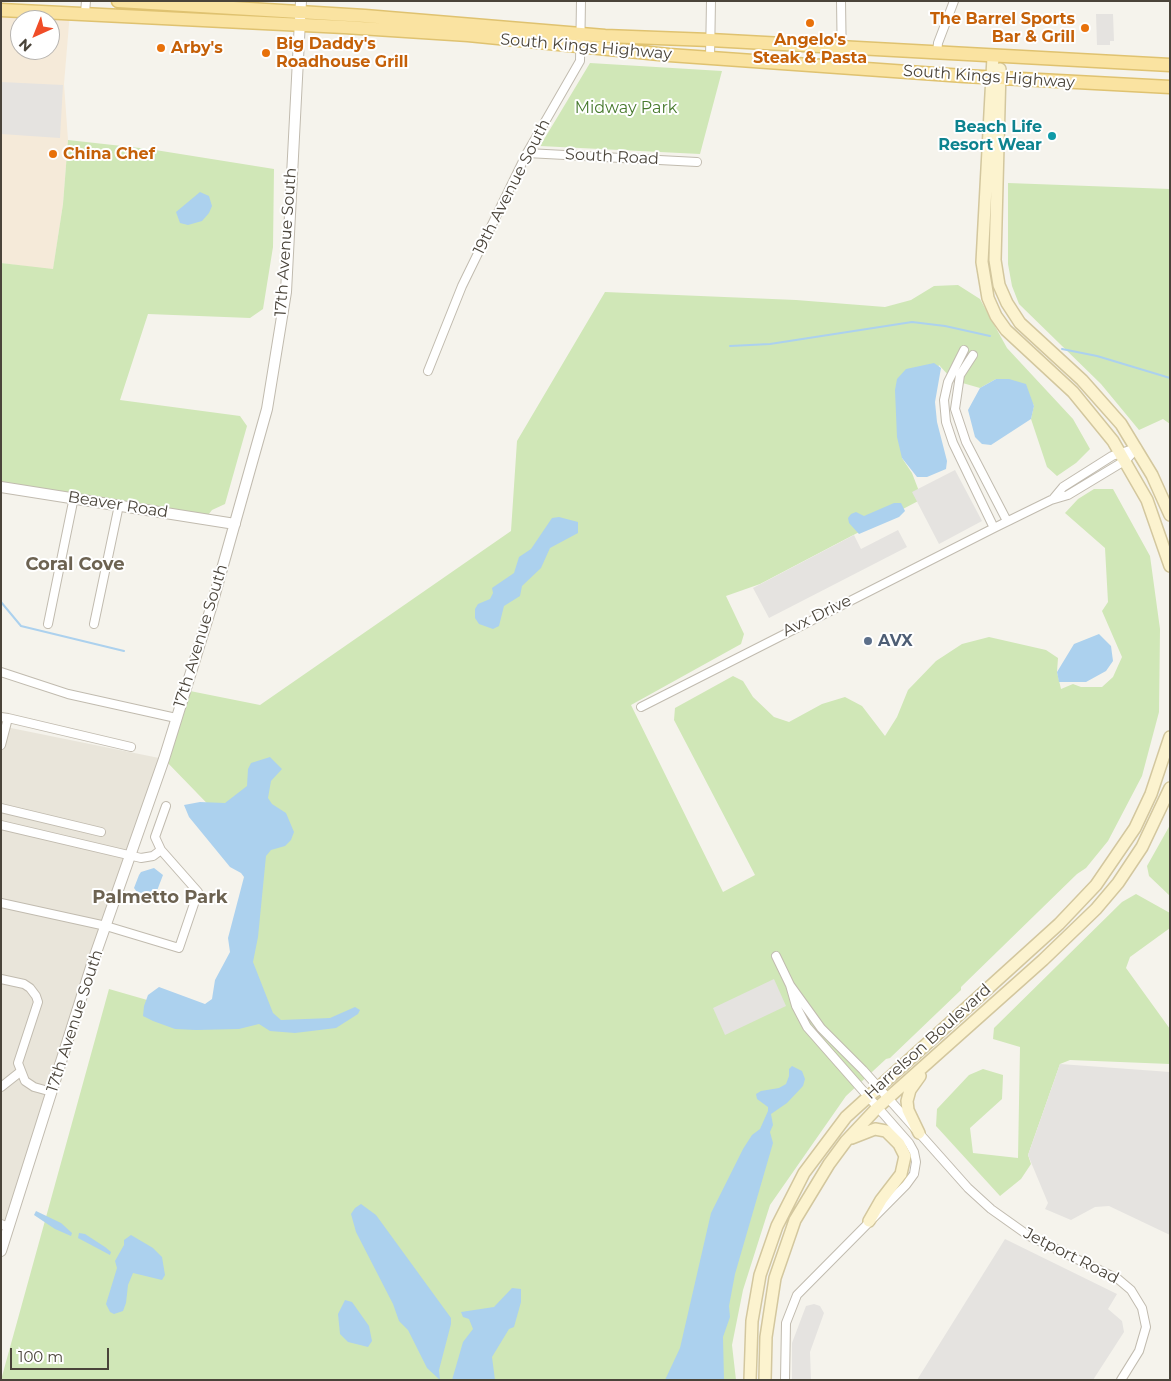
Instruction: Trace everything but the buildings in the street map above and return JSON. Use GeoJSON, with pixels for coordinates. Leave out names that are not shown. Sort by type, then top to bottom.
{"type":"FeatureCollection","features":[{"type":"Feature","properties":{"kind":"main road","name":"South Kings Highway"},"geometry":{"type":"LineString","coordinates":[[118,1],[194,3],[605,36],[1170,65]]}},
{"type":"Feature","properties":{"kind":"main road","name":"South Kings Highway"},"geometry":{"type":"LineString","coordinates":[[1,10],[85,7],[301,13],[468,36],[710,58],[996,77],[1170,86]]}},
{"type":"Feature","properties":{"kind":"main road"},"geometry":{"type":"LineString","coordinates":[[997,57],[982,262],[988,298],[996,316],[1006,330],[1073,392],[1105,429],[1123,456],[1147,500],[1170,566]]}},
{"type":"Feature","properties":{"kind":"main road"},"geometry":{"type":"LineString","coordinates":[[996,77],[994,260],[999,285],[1006,303],[1020,323],[1092,390],[1111,411],[1137,448],[1163,496],[1170,515]]}},
{"type":"Feature","properties":{"kind":"main road","name":"Harrelson Boulevard"},"geometry":{"type":"LineString","coordinates":[[750,1380],[750,1347],[755,1298],[777,1226],[792,1193],[818,1152],[846,1117],[867,1096],[1059,924],[1096,885],[1135,828],[1151,794],[1170,737]]}},
{"type":"Feature","properties":{"kind":"main road","name":"Harrelson Boulevard"},"geometry":{"type":"LineString","coordinates":[[765,1380],[765,1345],[771,1299],[788,1237],[811,1191],[846,1141],[888,1098],[1096,909],[1118,883],[1142,847],[1170,788]]}},
{"type":"Feature","properties":{"kind":"main road"},"geometry":{"type":"LineString","coordinates":[[919,1133],[908,1110],[908,1096],[936,1056]]}},
{"type":"Feature","properties":{"kind":"main road"},"geometry":{"type":"LineString","coordinates":[[846,1141],[867,1131],[880,1130],[889,1134],[903,1150],[904,1165],[901,1174],[881,1200],[870,1221]]}},
{"type":"Feature","properties":{"kind":"street","name":"19th Avenue South"},"geometry":{"type":"LineString","coordinates":[[428,370],[462,286],[527,153],[580,61],[582,1]]}},
{"type":"Feature","properties":{"kind":"street"},"geometry":{"type":"LineString","coordinates":[[710,58],[711,1]]}},
{"type":"Feature","properties":{"kind":"street"},"geometry":{"type":"LineString","coordinates":[[840,1],[842,66]]}},
{"type":"Feature","properties":{"kind":"street"},"geometry":{"type":"LineString","coordinates":[[937,53],[938,43],[954,1]]}},
{"type":"Feature","properties":{"kind":"street","name":"17th Avenue South"},"geometry":{"type":"LineString","coordinates":[[1,1251],[5,1226],[52,1092],[106,926],[132,856],[176,718],[235,524],[267,409],[286,292],[301,13]]}},
{"type":"Feature","properties":{"kind":"street","name":"South Road"},"geometry":{"type":"LineString","coordinates":[[527,153],[697,162]]}},
{"type":"Feature","properties":{"kind":"street"},"geometry":{"type":"LineString","coordinates":[[964,350],[948,382],[944,400],[946,422],[956,449],[994,528]]}},
{"type":"Feature","properties":{"kind":"street"},"geometry":{"type":"LineString","coordinates":[[973,354],[960,375],[955,409],[967,444],[1007,521]]}},
{"type":"Feature","properties":{"kind":"street"},"geometry":{"type":"LineString","coordinates":[[956,449],[967,444]]}},
{"type":"Feature","properties":{"kind":"street","name":"Avx Drive"},"geometry":{"type":"LineString","coordinates":[[641,707],[1007,521],[1051,500],[1068,495],[1137,448]]}},
{"type":"Feature","properties":{"kind":"street","name":"Beaver Road"},"geometry":{"type":"LineString","coordinates":[[1,487],[74,497],[235,524]]}},
{"type":"Feature","properties":{"kind":"street"},"geometry":{"type":"LineString","coordinates":[[48,624],[74,497]]}},
{"type":"Feature","properties":{"kind":"street"},"geometry":{"type":"LineString","coordinates":[[94,624],[119,505]]}},
{"type":"Feature","properties":{"kind":"street"},"geometry":{"type":"LineString","coordinates":[[1,672],[68,694],[176,718]]}},
{"type":"Feature","properties":{"kind":"street"},"geometry":{"type":"LineString","coordinates":[[1,745],[5,717],[131,746]]}},
{"type":"Feature","properties":{"kind":"street"},"geometry":{"type":"LineString","coordinates":[[1,903],[106,926],[179,948],[198,892],[161,850],[155,837],[166,806]]}},
{"type":"Feature","properties":{"kind":"street"},"geometry":{"type":"LineString","coordinates":[[1,808],[101,832]]}},
{"type":"Feature","properties":{"kind":"street"},"geometry":{"type":"LineString","coordinates":[[1,825],[132,856],[153,856],[161,850]]}},
{"type":"Feature","properties":{"kind":"street"},"geometry":{"type":"LineString","coordinates":[[776,956],[790,985],[796,1006],[808,1028],[912,1148],[916,1166],[906,1185],[806,1284],[794,1300],[786,1323],[785,1380]]}},
{"type":"Feature","properties":{"kind":"street"},"geometry":{"type":"LineString","coordinates":[[1,979],[30,988],[38,1002],[18,1063],[25,1081],[34,1087],[52,1092]]}},
{"type":"Feature","properties":{"kind":"street","name":"Jetport Road"},"geometry":{"type":"LineString","coordinates":[[790,985],[818,1024],[878,1086],[968,1188],[1012,1224],[1045,1245],[1118,1279],[1132,1290],[1142,1308],[1146,1327],[1139,1351],[1121,1380]]}},
{"type":"Feature","properties":{"kind":"street"},"geometry":{"type":"LineString","coordinates":[[1,1087],[20,1072]]}},
{"type":"Feature","properties":{"kind":"shaded area"},"geometry":{"type":"Polygon","coordinates":[[[1,9],[24,10],[10,10],[10,60],[60,60],[60,12],[70,12],[64,84],[68,140],[63,204],[53,270],[1,263],[1,9]]]}},
{"type":"Feature","properties":{"kind":"shaded area"},"geometry":{"type":"Polygon","coordinates":[[[1096,14],[1113,14],[1114,41],[1110,41],[1110,45],[1097,45],[1096,14]]]}},
{"type":"Feature","properties":{"kind":"shaded area"},"geometry":{"type":"Polygon","coordinates":[[[1,82],[63,85],[60,138],[1,134],[1,82]]]}},
{"type":"Feature","properties":{"kind":"shaded area"},"geometry":{"type":"Polygon","coordinates":[[[955,470],[982,521],[939,544],[912,492],[955,470]]]}},
{"type":"Feature","properties":{"kind":"shaded area"},"geometry":{"type":"Polygon","coordinates":[[[898,530],[907,547],[769,618],[753,588],[854,535],[861,549],[898,530]]]}},
{"type":"Feature","properties":{"kind":"shaded area"},"geometry":{"type":"Polygon","coordinates":[[[1,726],[164,759],[52,1092],[1,1233],[1,726]]]}},
{"type":"Feature","properties":{"kind":"shaded area"},"geometry":{"type":"Polygon","coordinates":[[[774,979],[786,1006],[725,1035],[713,1008],[774,979]]]}},
{"type":"Feature","properties":{"kind":"shaded area"},"geometry":{"type":"Polygon","coordinates":[[[1060,1064],[1170,1072],[1170,1235],[1109,1206],[1095,1207],[1071,1220],[1045,1209],[1048,1203],[1028,1155],[1060,1064]]]}},
{"type":"Feature","properties":{"kind":"shaded area"},"geometry":{"type":"Polygon","coordinates":[[[1005,1239],[1117,1294],[1108,1309],[1122,1321],[1124,1332],[1093,1380],[917,1380],[1005,1239]]]}},
{"type":"Feature","properties":{"kind":"shaded area"},"geometry":{"type":"Polygon","coordinates":[[[814,1304],[820,1306],[824,1313],[810,1352],[811,1380],[792,1380],[792,1343],[806,1306],[814,1304]]]}},
{"type":"Feature","properties":{"kind":"green space","name":"Midway Park"},"geometry":{"type":"Polygon","coordinates":[[[590,63],[722,71],[700,154],[540,146],[590,63]]]}},
{"type":"Feature","properties":{"kind":"green space"},"geometry":{"type":"Polygon","coordinates":[[[68,140],[149,149],[274,169],[273,247],[263,309],[250,318],[148,314],[120,400],[240,416],[247,426],[225,504],[212,510],[205,519],[1,487],[1,263],[53,269],[63,204],[68,140]]]}},
{"type":"Feature","properties":{"kind":"green space"},"geometry":{"type":"Polygon","coordinates":[[[1008,183],[1170,189],[1170,424],[1163,419],[1139,430],[1101,384],[1019,304],[1012,286],[1008,264],[1008,183]]]}},
{"type":"Feature","properties":{"kind":"green space"},"geometry":{"type":"Polygon","coordinates":[[[958,285],[980,299],[1007,348],[1073,419],[1090,449],[1076,463],[1057,476],[1047,467],[1031,419],[1034,405],[996,379],[980,388],[959,382],[950,377],[939,365],[902,458],[912,473],[922,499],[760,584],[726,596],[744,634],[741,644],[631,705],[723,892],[755,875],[674,720],[675,708],[733,676],[743,681],[753,697],[774,717],[789,722],[822,704],[845,697],[862,706],[885,736],[897,717],[908,690],[936,661],[962,644],[989,637],[1046,650],[1058,658],[1057,672],[1061,689],[1073,684],[1081,687],[1102,687],[1113,677],[1122,657],[1102,611],[1108,602],[1105,548],[1065,513],[1078,499],[1094,489],[1113,489],[1150,556],[1160,629],[1159,712],[1142,776],[1108,841],[1086,868],[1077,874],[961,987],[961,990],[890,1058],[886,1059],[846,1096],[770,1205],[743,1290],[732,1345],[736,1380],[1,1380],[109,989],[220,1021],[262,860],[164,759],[185,690],[260,705],[511,531],[517,441],[605,292],[796,300],[885,307],[911,300],[934,286],[958,285]]]}},
{"type":"Feature","properties":{"kind":"green space"},"geometry":{"type":"Polygon","coordinates":[[[1170,825],[1170,896],[1149,876],[1147,866],[1170,825]]]}},
{"type":"Feature","properties":{"kind":"green space"},"geometry":{"type":"Polygon","coordinates":[[[1136,894],[1170,913],[1170,928],[1130,957],[1126,968],[1170,1029],[1170,1064],[1070,1060],[1060,1064],[1028,1155],[1031,1164],[1021,1179],[1000,1196],[936,1126],[937,1109],[969,1075],[983,1069],[1003,1075],[1002,1099],[970,1128],[973,1153],[1018,1158],[1020,1047],[993,1039],[994,1028],[1122,902],[1136,894]]]}},
{"type":"Feature","properties":{"kind":"water"},"geometry":{"type":"Polygon","coordinates":[[[200,192],[209,196],[212,206],[209,213],[202,221],[188,225],[180,223],[176,212],[200,192]]]}},
{"type":"Feature","properties":{"kind":"water"},"geometry":{"type":"Polygon","coordinates":[[[934,363],[941,368],[935,402],[937,422],[947,461],[946,469],[927,477],[917,477],[902,458],[897,437],[895,390],[897,379],[906,369],[934,363]]]}},
{"type":"Feature","properties":{"kind":"water"},"geometry":{"type":"Polygon","coordinates":[[[996,379],[1009,379],[1026,384],[1034,406],[1031,419],[991,445],[982,444],[975,437],[968,410],[980,388],[996,379]]]}},
{"type":"Feature","properties":{"kind":"water"},"geometry":{"type":"Polygon","coordinates":[[[894,503],[901,503],[905,511],[899,517],[859,534],[849,523],[848,518],[851,514],[856,512],[864,516],[894,503]]]}},
{"type":"Feature","properties":{"kind":"water"},"geometry":{"type":"Polygon","coordinates":[[[559,517],[578,522],[578,533],[550,548],[541,568],[522,586],[520,596],[504,606],[499,626],[493,629],[479,624],[475,618],[475,609],[478,604],[490,599],[493,593],[492,588],[514,573],[519,557],[531,549],[552,518],[559,517]]]}},
{"type":"Feature","properties":{"kind":"water"},"geometry":{"type":"Polygon","coordinates":[[[1099,634],[1111,646],[1113,661],[1106,671],[1086,682],[1059,682],[1057,672],[1074,644],[1099,634]]]}},
{"type":"Feature","properties":{"kind":"water"},"geometry":{"type":"Polygon","coordinates":[[[270,757],[282,769],[271,781],[268,798],[272,804],[286,813],[294,832],[291,840],[285,846],[271,850],[266,856],[258,937],[253,962],[273,1013],[281,1020],[330,1018],[355,1007],[360,1010],[358,1014],[336,1028],[295,1033],[270,1031],[259,1024],[239,1029],[175,1029],[153,1021],[143,1016],[144,1006],[148,995],[159,987],[205,1004],[212,999],[215,980],[230,952],[228,938],[244,877],[241,873],[230,867],[189,817],[184,805],[200,802],[225,803],[247,786],[248,769],[251,763],[270,757]]]}},
{"type":"Feature","properties":{"kind":"water"},"geometry":{"type":"Polygon","coordinates":[[[154,868],[163,875],[155,896],[137,892],[134,888],[141,872],[154,868]]]}},
{"type":"Feature","properties":{"kind":"water"},"geometry":{"type":"Polygon","coordinates":[[[792,1066],[802,1071],[805,1079],[803,1086],[787,1103],[771,1114],[773,1125],[770,1132],[773,1143],[735,1274],[729,1306],[730,1317],[723,1337],[724,1380],[665,1380],[680,1348],[711,1213],[743,1149],[752,1135],[760,1129],[768,1111],[768,1107],[757,1099],[756,1094],[761,1091],[779,1088],[786,1084],[789,1069],[792,1066]]]}},
{"type":"Feature","properties":{"kind":"water"},"geometry":{"type":"Polygon","coordinates":[[[361,1204],[376,1215],[451,1318],[439,1370],[440,1380],[427,1368],[408,1330],[399,1321],[393,1304],[356,1232],[351,1214],[361,1204]]]}},
{"type":"Feature","properties":{"kind":"water"},"geometry":{"type":"Polygon","coordinates":[[[36,1211],[61,1223],[72,1233],[71,1236],[55,1229],[34,1215],[36,1211]]]}},
{"type":"Feature","properties":{"kind":"water"},"geometry":{"type":"Polygon","coordinates":[[[79,1233],[85,1234],[105,1247],[111,1252],[110,1255],[78,1238],[79,1233]]]}},
{"type":"Feature","properties":{"kind":"water"},"geometry":{"type":"Polygon","coordinates":[[[131,1235],[153,1248],[162,1257],[165,1275],[162,1280],[133,1273],[128,1285],[123,1311],[114,1314],[110,1312],[106,1304],[117,1268],[115,1261],[124,1245],[124,1240],[131,1235]]]}},
{"type":"Feature","properties":{"kind":"water"},"geometry":{"type":"Polygon","coordinates":[[[512,1288],[521,1289],[521,1302],[514,1327],[509,1329],[492,1357],[495,1380],[452,1380],[463,1342],[473,1329],[469,1319],[463,1317],[461,1312],[494,1307],[512,1288]]]}},
{"type":"Feature","properties":{"kind":"water"},"geometry":{"type":"Polygon","coordinates":[[[345,1300],[352,1302],[369,1326],[372,1341],[368,1347],[348,1342],[340,1334],[338,1314],[345,1300]]]}},
{"type":"Feature","properties":{"kind":"waterway"},"geometry":{"type":"LineString","coordinates":[[730,346],[770,344],[912,322],[945,326],[990,336]]}},
{"type":"Feature","properties":{"kind":"waterway"},"geometry":{"type":"LineString","coordinates":[[1062,349],[1097,356],[1170,378]]}},
{"type":"Feature","properties":{"kind":"waterway"},"geometry":{"type":"LineString","coordinates":[[1,602],[21,626],[124,651]]}},
{"type":"Feature","properties":{"kind":"place","name":"Angelo's Steak & Pasta"},"geometry":{"type":"Point","coordinates":[810,23]}},
{"type":"Feature","properties":{"kind":"place","name":"The Barrel Sports Bar & Grill"},"geometry":{"type":"Point","coordinates":[1085,28]}},
{"type":"Feature","properties":{"kind":"place","name":"Arby's"},"geometry":{"type":"Point","coordinates":[161,48]}},
{"type":"Feature","properties":{"kind":"place","name":"Big Daddy's Roadhouse Grill"},"geometry":{"type":"Point","coordinates":[266,53]}},
{"type":"Feature","properties":{"kind":"place","name":"Beach Life Resort Wear"},"geometry":{"type":"Point","coordinates":[1052,136]}},
{"type":"Feature","properties":{"kind":"place","name":"China Chef"},"geometry":{"type":"Point","coordinates":[53,154]}},
{"type":"Feature","properties":{"kind":"place","name":"AVX"},"geometry":{"type":"Point","coordinates":[868,641]}},
{"type":"Feature","properties":{"kind":"district","name":"Coral Cove"},"geometry":{"type":"Point","coordinates":[75,565]}},
{"type":"Feature","properties":{"kind":"district","name":"Palmetto Park"},"geometry":{"type":"Point","coordinates":[160,898]}}]}
